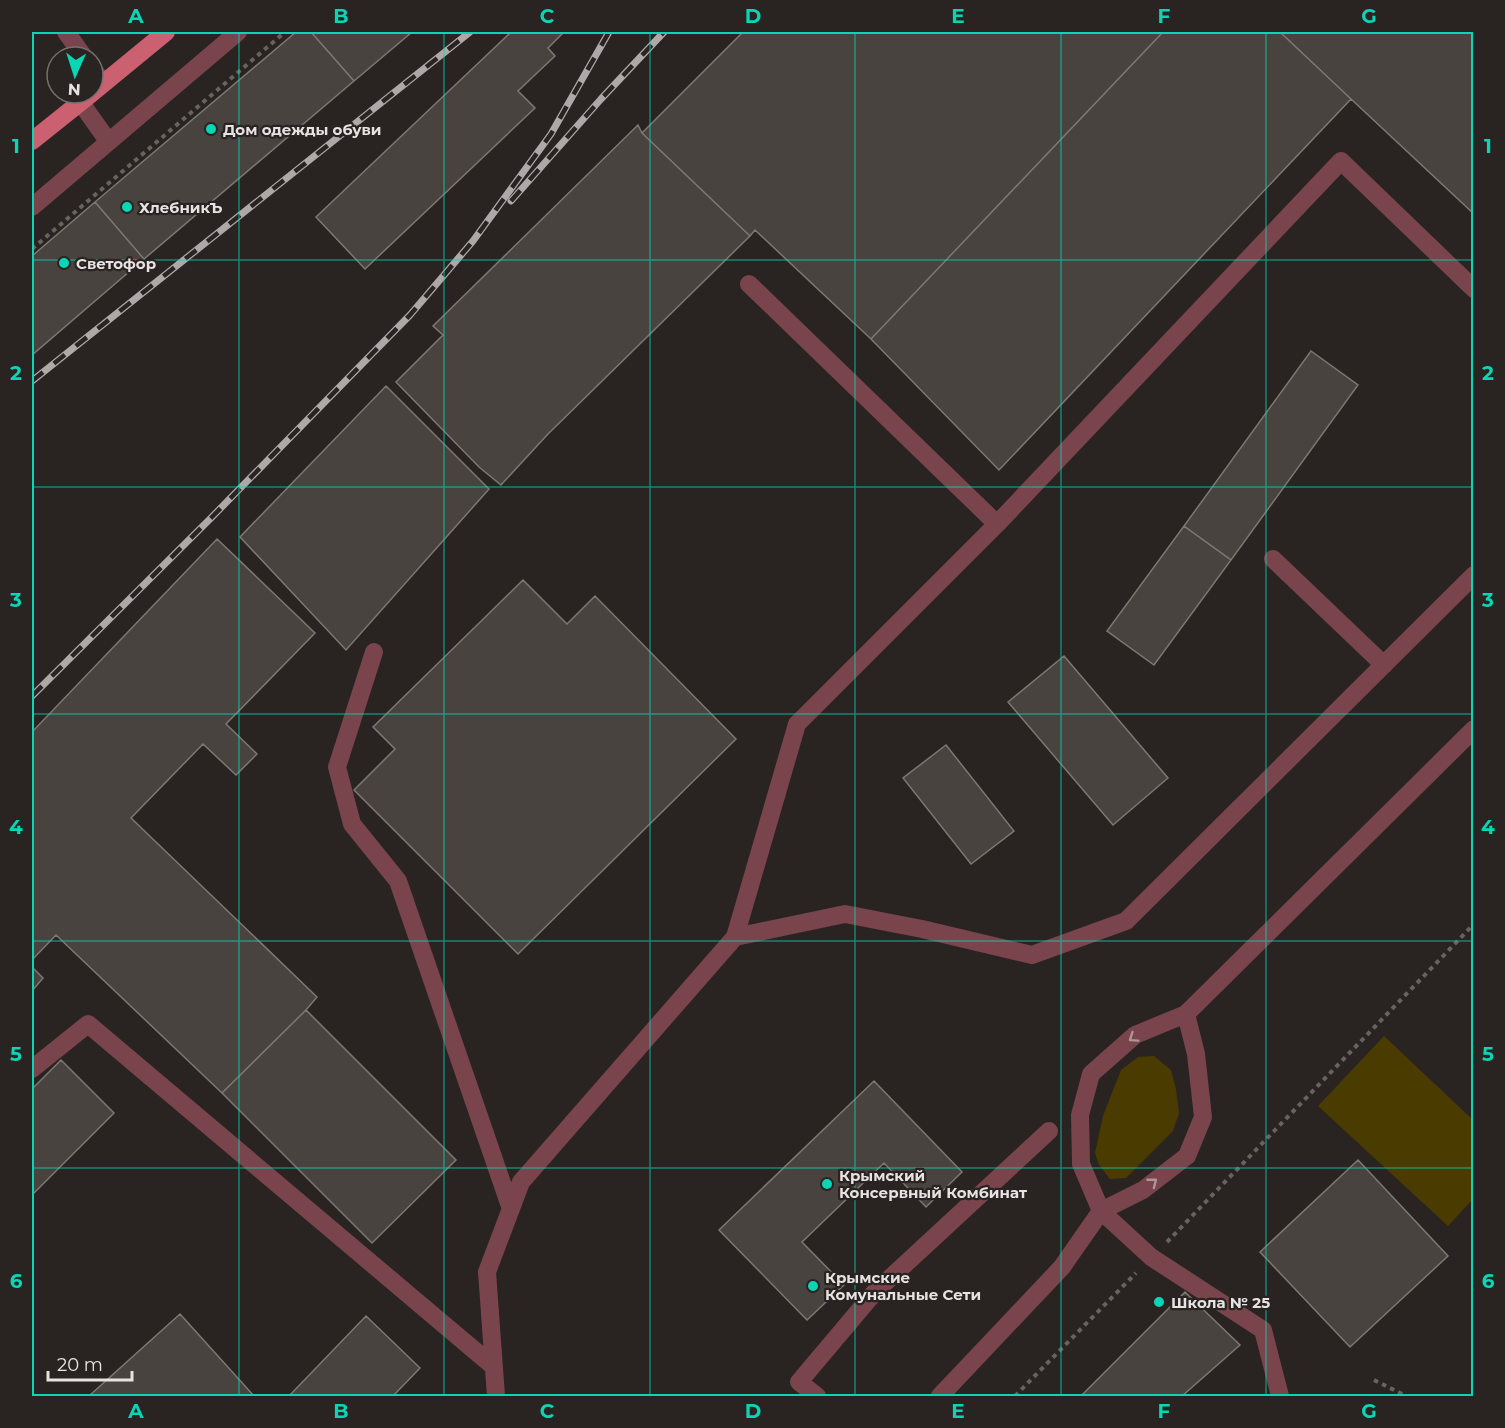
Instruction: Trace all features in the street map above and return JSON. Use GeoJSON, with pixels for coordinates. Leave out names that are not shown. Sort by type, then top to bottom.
{"type":"FeatureCollection","features":[{"type":"Feature","properties":{"kind":"main road"},"geometry":{"type":"LineString","coordinates":[[105,78],[166,32]]}},
{"type":"Feature","properties":{"kind":"main road"},"geometry":{"type":"LineString","coordinates":[[32,141],[73,105]]}},
{"type":"Feature","properties":{"kind":"street"},"geometry":{"type":"LineString","coordinates":[[66,32],[75,45]]}},
{"type":"Feature","properties":{"kind":"street"},"geometry":{"type":"LineString","coordinates":[[32,207],[238,32]]}},
{"type":"Feature","properties":{"kind":"street"},"geometry":{"type":"LineString","coordinates":[[97,105],[108,141]]}},
{"type":"Feature","properties":{"kind":"street"},"geometry":{"type":"LineString","coordinates":[[496,1396],[487,1272],[521,1182],[735,937],[797,724],[996,524],[1341,161],[1473,289]]}},
{"type":"Feature","properties":{"kind":"street"},"geometry":{"type":"LineString","coordinates":[[749,284],[996,524]]}},
{"type":"Feature","properties":{"kind":"street"},"geometry":{"type":"LineString","coordinates":[[1273,560],[1383,665]]}},
{"type":"Feature","properties":{"kind":"street"},"geometry":{"type":"LineString","coordinates":[[735,937],[845,914],[922,929],[1032,955],[1126,921],[1473,575]]}},
{"type":"Feature","properties":{"kind":"street"},"geometry":{"type":"LineString","coordinates":[[374,652],[337,767],[352,825],[398,881],[511,1209]]}},
{"type":"Feature","properties":{"kind":"street"},"geometry":{"type":"LineString","coordinates":[[1280,1396],[1263,1330],[1151,1257],[1101,1210],[1081,1164],[1080,1115],[1090,1074],[1135,1035],[1186,1014],[1473,729]]}},
{"type":"Feature","properties":{"kind":"street"},"geometry":{"type":"LineString","coordinates":[[940,1396],[1062,1267],[1101,1210],[1143,1190],[1187,1156],[1203,1117],[1196,1054],[1186,1014]]}},
{"type":"Feature","properties":{"kind":"street"},"geometry":{"type":"LineString","coordinates":[[32,1069],[88,1024],[493,1366]]}},
{"type":"Feature","properties":{"kind":"street"},"geometry":{"type":"LineString","coordinates":[[817,1396],[799,1382],[874,1293],[1049,1131]]}},
{"type":"Feature","properties":{"kind":"path"},"geometry":{"type":"LineString","coordinates":[[32,249],[82,205],[105,190],[285,32]]}},
{"type":"Feature","properties":{"kind":"path"},"geometry":{"type":"LineString","coordinates":[[82,205],[86,210]]}},
{"type":"Feature","properties":{"kind":"path"},"geometry":{"type":"LineString","coordinates":[[1015,1396],[1473,924]]}},
{"type":"Feature","properties":{"kind":"path"},"geometry":{"type":"LineString","coordinates":[[1374,1380],[1406,1396]]}},
{"type":"Feature","properties":{"kind":"shaded area"},"geometry":{"type":"Polygon","coordinates":[[[1384,1036],[1473,1120],[1473,1199],[1448,1226],[1318,1106],[1384,1036]]]}},
{"type":"Feature","properties":{"kind":"shaded area"},"geometry":{"type":"Polygon","coordinates":[[[1154,1056],[1171,1070],[1176,1089],[1179,1113],[1173,1131],[1126,1178],[1110,1179],[1099,1165],[1095,1153],[1103,1116],[1121,1070],[1138,1057],[1154,1056]]]}},
{"type":"Feature","properties":{"kind":"building"},"geometry":{"type":"Polygon","coordinates":[[[296,32],[311,32],[354,81],[144,259],[95,202],[296,32]]]}},
{"type":"Feature","properties":{"kind":"building"},"geometry":{"type":"Polygon","coordinates":[[[311,32],[412,32],[354,81],[311,32]]]}},
{"type":"Feature","properties":{"kind":"building"},"geometry":{"type":"Polygon","coordinates":[[[511,32],[564,32],[548,48],[555,56],[518,91],[535,108],[365,269],[316,217],[511,32]]]}},
{"type":"Feature","properties":{"kind":"building"},"geometry":{"type":"Polygon","coordinates":[[[743,32],[1163,32],[871,339],[755,230],[750,236],[642,133],[743,32]]]}},
{"type":"Feature","properties":{"kind":"building"},"geometry":{"type":"Polygon","coordinates":[[[1163,32],[1280,32],[1351,99],[999,470],[871,339],[1163,32]]]}},
{"type":"Feature","properties":{"kind":"building"},"geometry":{"type":"Polygon","coordinates":[[[1280,32],[1474,32],[1474,214],[1351,99],[1280,32]]]}},
{"type":"Feature","properties":{"kind":"building"},"geometry":{"type":"Polygon","coordinates":[[[638,125],[642,133],[750,236],[548,434],[501,485],[479,467],[396,382],[443,335],[433,326],[638,125]]]}},
{"type":"Feature","properties":{"kind":"building"},"geometry":{"type":"Polygon","coordinates":[[[95,202],[144,259],[32,355],[32,256],[95,202]]]}},
{"type":"Feature","properties":{"kind":"building"},"geometry":{"type":"Polygon","coordinates":[[[1311,351],[1358,385],[1231,560],[1184,526],[1311,351]]]}},
{"type":"Feature","properties":{"kind":"building"},"geometry":{"type":"Polygon","coordinates":[[[386,386],[489,489],[346,650],[240,537],[386,386]]]}},
{"type":"Feature","properties":{"kind":"building"},"geometry":{"type":"Polygon","coordinates":[[[1184,526],[1231,560],[1154,665],[1107,631],[1184,526]]]}},
{"type":"Feature","properties":{"kind":"building"},"geometry":{"type":"Polygon","coordinates":[[[217,539],[315,633],[226,724],[257,754],[236,775],[203,744],[131,818],[317,997],[222,1093],[56,935],[32,960],[32,732],[217,539]]]}},
{"type":"Feature","properties":{"kind":"building"},"geometry":{"type":"Polygon","coordinates":[[[523,580],[567,624],[595,596],[736,739],[518,954],[354,790],[395,749],[373,727],[523,580]]]}},
{"type":"Feature","properties":{"kind":"building"},"geometry":{"type":"Polygon","coordinates":[[[1064,656],[1168,778],[1113,825],[1008,702],[1064,656]]]}},
{"type":"Feature","properties":{"kind":"building"},"geometry":{"type":"Polygon","coordinates":[[[946,745],[1014,831],[971,864],[903,778],[946,745]]]}},
{"type":"Feature","properties":{"kind":"building"},"geometry":{"type":"Polygon","coordinates":[[[32,967],[43,978],[32,991],[32,967]]]}},
{"type":"Feature","properties":{"kind":"building"},"geometry":{"type":"Polygon","coordinates":[[[306,1010],[456,1160],[372,1243],[222,1093],[306,1010]]]}},
{"type":"Feature","properties":{"kind":"building"},"geometry":{"type":"Polygon","coordinates":[[[61,1060],[114,1113],[32,1195],[32,1089],[61,1060]]]}},
{"type":"Feature","properties":{"kind":"building"},"geometry":{"type":"Polygon","coordinates":[[[874,1081],[962,1172],[926,1207],[884,1163],[802,1242],[844,1285],[807,1320],[719,1230],[874,1081]]]}},
{"type":"Feature","properties":{"kind":"building"},"geometry":{"type":"Polygon","coordinates":[[[1358,1160],[1448,1256],[1350,1347],[1260,1252],[1358,1160]]]}},
{"type":"Feature","properties":{"kind":"building"},"geometry":{"type":"Polygon","coordinates":[[[1185,1292],[1240,1345],[1182,1396],[1081,1396],[1185,1292]]]}},
{"type":"Feature","properties":{"kind":"building"},"geometry":{"type":"Polygon","coordinates":[[[180,1314],[254,1396],[89,1396],[180,1314]]]}},
{"type":"Feature","properties":{"kind":"building"},"geometry":{"type":"Polygon","coordinates":[[[366,1316],[420,1368],[393,1396],[289,1396],[366,1316]]]}},
{"type":"Feature","properties":{"kind":"railway"},"geometry":{"type":"LineString","coordinates":[[32,381],[470,32]]}},
{"type":"Feature","properties":{"kind":"railway"},"geometry":{"type":"LineString","coordinates":[[32,696],[410,315],[473,241],[551,134],[609,32]]}},
{"type":"Feature","properties":{"kind":"railway"},"geometry":{"type":"LineString","coordinates":[[511,201],[664,32]]}},
{"type":"Feature","properties":{"kind":"place","name":"Дом одежды обуви"},"geometry":{"type":"Point","coordinates":[211,129]}},
{"type":"Feature","properties":{"kind":"place","name":"ХлебникЪ"},"geometry":{"type":"Point","coordinates":[127,207]}},
{"type":"Feature","properties":{"kind":"place","name":"Светофор"},"geometry":{"type":"Point","coordinates":[64,263]}},
{"type":"Feature","properties":{"kind":"place","name":"Крымский Консервный Комбинат"},"geometry":{"type":"Point","coordinates":[827,1184]}},
{"type":"Feature","properties":{"kind":"place","name":"Крымские Комунальные Сети"},"geometry":{"type":"Point","coordinates":[813,1286]}},
{"type":"Feature","properties":{"kind":"place","name":"Школа № 25"},"geometry":{"type":"Point","coordinates":[1159,1302]}}]}
